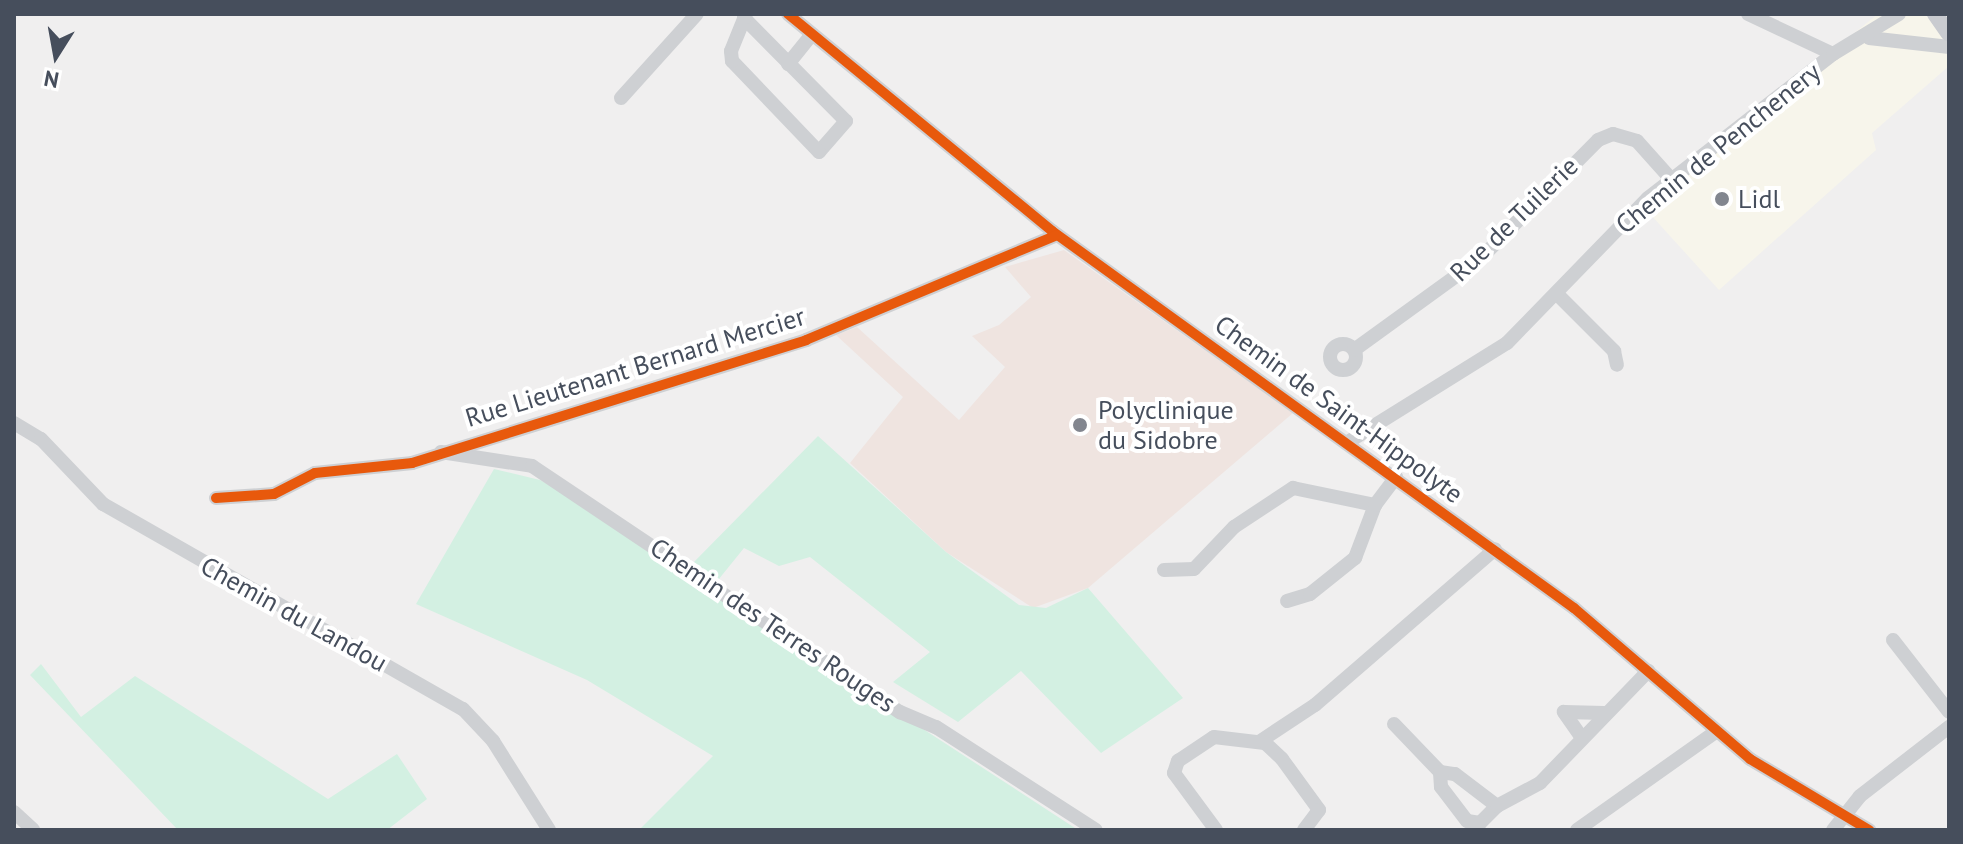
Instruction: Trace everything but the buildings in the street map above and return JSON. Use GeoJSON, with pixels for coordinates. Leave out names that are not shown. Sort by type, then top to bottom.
{"type":"FeatureCollection","features":[{"type":"Feature","properties":{"kind":"main road"},"geometry":{"type":"LineString","coordinates":[[1935,14],[1949,34]]}},
{"type":"Feature","properties":{"kind":"street"},"geometry":{"type":"LineString","coordinates":[[621,98],[697,14]]}},
{"type":"Feature","properties":{"kind":"street","name":"Chemin de Saint-Hippolyte"},"geometry":{"type":"LineString","coordinates":[[788,14],[1057,235],[1495,549],[1762,767],[1850,814],[1869,830]]}},
{"type":"Feature","properties":{"kind":"street"},"geometry":{"type":"LineString","coordinates":[[1748,14],[1833,54]]}},
{"type":"Feature","properties":{"kind":"street","name":"Chemin de Penchenery"},"geometry":{"type":"LineString","coordinates":[[1348,442],[1492,355],[1671,179],[1833,54],[1869,38],[1899,14]]}},
{"type":"Feature","properties":{"kind":"street"},"geometry":{"type":"LineString","coordinates":[[745,16],[785,61],[846,121],[819,152],[734,64],[731,51],[745,16]]}},
{"type":"Feature","properties":{"kind":"street"},"geometry":{"type":"LineString","coordinates":[[785,61],[812,34]]}},
{"type":"Feature","properties":{"kind":"street"},"geometry":{"type":"LineString","coordinates":[[1869,38],[1949,47]]}},
{"type":"Feature","properties":{"kind":"street","name":"Rue de Tuilerie"},"geometry":{"type":"LineString","coordinates":[[1354,350],[1481,258],[1598,140],[1613,134],[1637,141],[1671,179]]}},
{"type":"Feature","properties":{"kind":"street","name":"Rue Lieutenant Bernard Mercier"},"geometry":{"type":"LineString","coordinates":[[216,498],[268,496],[315,473],[397,466],[806,340],[1057,235]]}},
{"type":"Feature","properties":{"kind":"street"},"geometry":{"type":"LineString","coordinates":[[1557,294],[1614,351],[1617,365]]}},
{"type":"Feature","properties":{"kind":"street","name":"Chemin du Landou"},"geometry":{"type":"LineString","coordinates":[[14,423],[41,439],[103,504],[463,709],[493,741],[549,830]]}},
{"type":"Feature","properties":{"kind":"street","name":"Chemin des Terres Rouges"},"geometry":{"type":"LineString","coordinates":[[441,452],[532,466],[900,712],[936,727],[1096,830]]}},
{"type":"Feature","properties":{"kind":"street"},"geometry":{"type":"LineString","coordinates":[[1287,601],[1310,594],[1355,558],[1375,505],[1396,477]]}},
{"type":"Feature","properties":{"kind":"street"},"geometry":{"type":"LineString","coordinates":[[1164,570],[1194,569],[1234,527],[1293,488],[1375,505]]}},
{"type":"Feature","properties":{"kind":"street"},"geometry":{"type":"LineString","coordinates":[[1259,742],[1285,729],[1495,549]]}},
{"type":"Feature","properties":{"kind":"street"},"geometry":{"type":"LineString","coordinates":[[1893,640],[1949,712]]}},
{"type":"Feature","properties":{"kind":"street"},"geometry":{"type":"LineString","coordinates":[[1440,772],[1441,787],[1467,821],[1480,823],[1497,806],[1540,783],[1604,713],[1648,671]]}},
{"type":"Feature","properties":{"kind":"street"},"geometry":{"type":"LineString","coordinates":[[1582,738],[1565,723],[1564,712],[1604,713]]}},
{"type":"Feature","properties":{"kind":"street"},"geometry":{"type":"LineString","coordinates":[[1394,724],[1440,772],[1455,774],[1497,806]]}},
{"type":"Feature","properties":{"kind":"street"},"geometry":{"type":"LineString","coordinates":[[1833,830],[1850,814],[1860,796],[1949,727]]}},
{"type":"Feature","properties":{"kind":"street"},"geometry":{"type":"LineString","coordinates":[[1282,759],[1285,729]]}},
{"type":"Feature","properties":{"kind":"street"},"geometry":{"type":"LineString","coordinates":[[1577,830],[1717,731]]}},
{"type":"Feature","properties":{"kind":"street"},"geometry":{"type":"LineString","coordinates":[[1216,830],[1174,767],[1210,737],[1259,742],[1282,759],[1319,810],[1304,830]]}},
{"type":"Feature","properties":{"kind":"street"},"geometry":{"type":"LineString","coordinates":[[16,818],[33,830]]}},
{"type":"Feature","properties":{"kind":"shaded area"},"geometry":{"type":"Polygon","coordinates":[[[1878,14],[1949,14],[1949,66],[1872,133],[1876,150],[1719,290],[1641,204],[1878,14]]]}},
{"type":"Feature","properties":{"kind":"shaded area","name":"Polyclinique du Sidobre"},"geometry":{"type":"Polygon","coordinates":[[[1064,250],[1293,413],[1088,588],[1033,608],[946,552],[850,463],[903,397],[836,335],[857,327],[959,420],[1005,367],[972,336],[999,325],[1031,297],[1005,267],[1064,250]]]}},
{"type":"Feature","properties":{"kind":"green space"},"geometry":{"type":"Polygon","coordinates":[[[818,436],[946,552],[1019,605],[1046,608],[1088,588],[1183,698],[1101,753],[1021,671],[958,722],[893,682],[930,652],[810,557],[779,566],[744,548],[710,590],[1078,830],[639,830],[713,756],[587,680],[416,604],[494,469],[540,480],[693,563],[818,436]]]}},
{"type":"Feature","properties":{"kind":"green space"},"geometry":{"type":"Polygon","coordinates":[[[41,664],[81,717],[135,676],[328,799],[397,754],[427,799],[387,830],[178,830],[30,675],[41,664]]]}},
{"type":"Feature","properties":{"kind":"cycle path"},"geometry":{"type":"LineString","coordinates":[[788,14],[1052,231],[1574,608],[1750,759],[1869,830]]}},
{"type":"Feature","properties":{"kind":"cycle path"},"geometry":{"type":"LineString","coordinates":[[216,498],[274,494],[315,473],[412,463],[806,340],[1057,235]]}},
{"type":"Feature","properties":{"kind":"place","name":"Lidl"},"geometry":{"type":"Point","coordinates":[1722,199]}},
{"type":"Feature","properties":{"kind":"place","name":"Polyclinique du Sidobre"},"geometry":{"type":"Point","coordinates":[1080,425]}}]}
